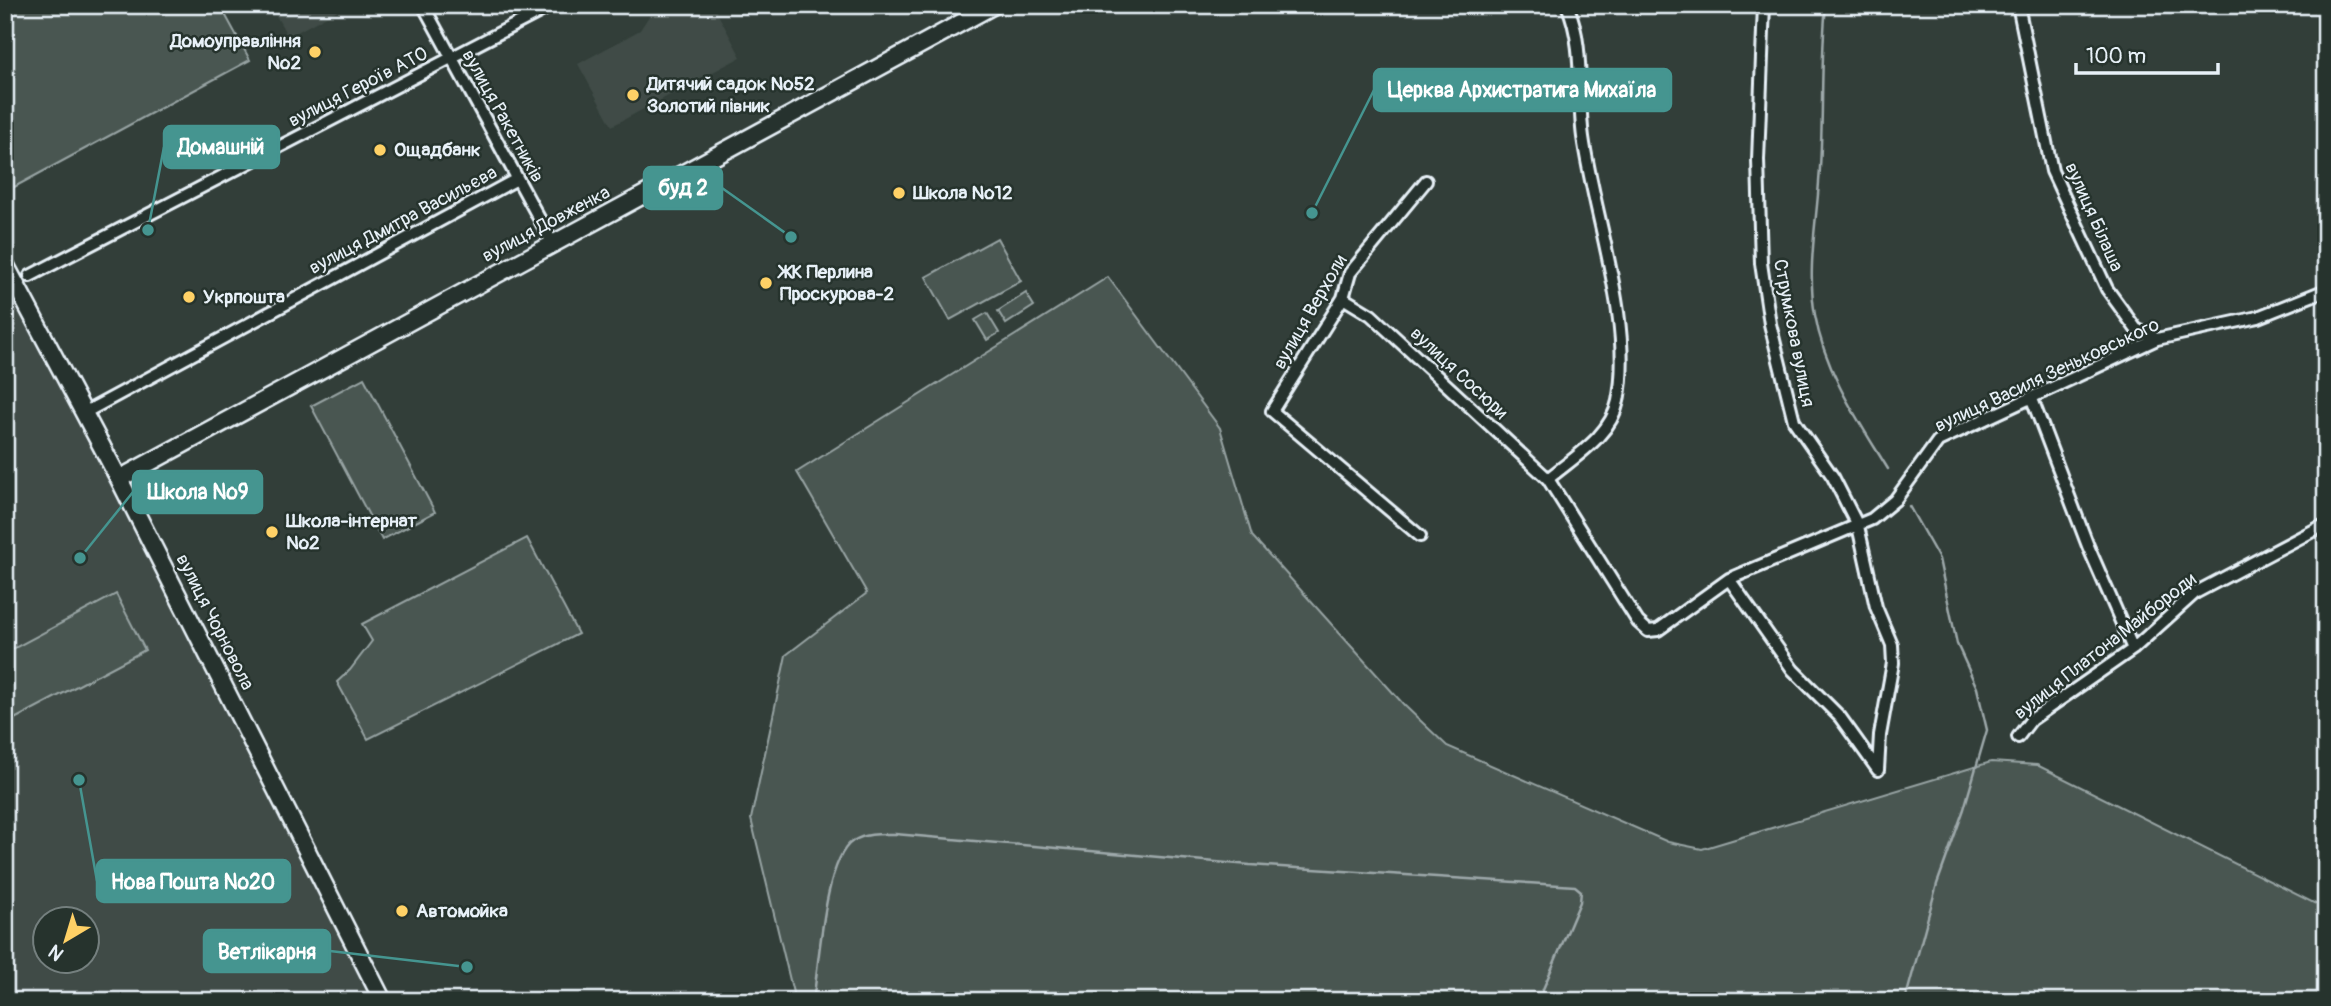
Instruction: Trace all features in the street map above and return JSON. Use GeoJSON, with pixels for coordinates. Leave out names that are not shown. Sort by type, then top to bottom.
{"type":"FeatureCollection","features":[{"type":"Feature","properties":{"kind":"street","name":"вулиця Ракетників"},"geometry":{"type":"LineString","coordinates":[[423,5],[552,244]]}},
{"type":"Feature","properties":{"kind":"street","name":"вулиця Героїв АТО"},"geometry":{"type":"LineString","coordinates":[[17,282],[553,5]]}},
{"type":"Feature","properties":{"kind":"street","name":"вулиця Довженка"},"geometry":{"type":"LineString","coordinates":[[119,479],[994,5]]}},
{"type":"Feature","properties":{"kind":"street"},"geometry":{"type":"LineString","coordinates":[[1548,479],[1609,428],[1618,402],[1622,361],[1606,247],[1579,113],[1577,38],[1567,5]]}},
{"type":"Feature","properties":{"kind":"street","name":"Струмкова вулиця"},"geometry":{"type":"LineString","coordinates":[[1729,579],[1793,670],[1840,717],[1878,770],[1880,735],[1893,663],[1892,645],[1876,607],[1858,526],[1833,477],[1794,421],[1770,324],[1761,263],[1758,160],[1764,5]]}},
{"type":"Feature","properties":{"kind":"street","name":"вулиця Білаша"},"geometry":{"type":"LineString","coordinates":[[2018,5],[2052,171],[2119,308],[2136,329],[2157,339]]}},
{"type":"Feature","properties":{"kind":"street","name":"вулиця Дмитра Васильєва"},"geometry":{"type":"LineString","coordinates":[[84,413],[517,179]]}},
{"type":"Feature","properties":{"kind":"street","name":"вулиця Верхоли"},"geometry":{"type":"LineString","coordinates":[[1420,536],[1272,411],[1343,298],[1350,273],[1426,181]]}},
{"type":"Feature","properties":{"kind":"street","name":"вулиця Чорновола"},"geometry":{"type":"LineString","coordinates":[[5,264],[17,282],[119,479],[383,1001]]}},
{"type":"Feature","properties":{"kind":"street","name":"вулиця Василя Зеньковського"},"geometry":{"type":"LineString","coordinates":[[1548,479],[1638,622],[1648,631],[1658,630],[1729,579],[1858,526],[1895,500],[1938,441],[2157,339],[2258,317],[2326,290]]}},
{"type":"Feature","properties":{"kind":"street","name":"вулиця Сосюри"},"geometry":{"type":"LineString","coordinates":[[1343,298],[1371,315],[1548,479]]}},
{"type":"Feature","properties":{"kind":"street"},"geometry":{"type":"LineString","coordinates":[[2032,399],[2088,546],[2133,649]]}},
{"type":"Feature","properties":{"kind":"street","name":"вулиця Платона Майбороди"},"geometry":{"type":"LineString","coordinates":[[2018,737],[2031,720],[2133,649],[2195,593],[2326,524]]}},
{"type":"Feature","properties":{"kind":"shaded area"},"geometry":{"type":"Polygon","coordinates":[[[5,5],[220,5],[250,60],[5,192],[5,5]]]}},
{"type":"Feature","properties":{"kind":"shaded area"},"geometry":{"type":"Polygon","coordinates":[[[270,5],[347,5],[288,37],[270,5]]]}},
{"type":"Feature","properties":{"kind":"shaded area","name":"Дитячий садок №52 Золотий півник"},"geometry":{"type":"Polygon","coordinates":[[[656,5],[713,5],[741,57],[612,126],[578,64],[640,30],[656,5]]]}},
{"type":"Feature","properties":{"kind":"shaded area"},"geometry":{"type":"Polygon","coordinates":[[[997,238],[1021,281],[950,320],[926,277],[997,238]]]}},
{"type":"Feature","properties":{"kind":"shaded area"},"geometry":{"type":"Polygon","coordinates":[[[1108,277],[1220,428],[1252,536],[1405,706],[1447,746],[1668,842],[1702,849],[1991,762],[2037,765],[2326,909],[2326,1001],[795,1001],[751,819],[786,655],[867,593],[797,472],[1108,277]]]}},
{"type":"Feature","properties":{"kind":"shaded area"},"geometry":{"type":"Polygon","coordinates":[[[14,288],[378,1001],[5,1001],[5,290],[14,288]]]}},
{"type":"Feature","properties":{"kind":"shaded area"},"geometry":{"type":"Polygon","coordinates":[[[1026,293],[1034,306],[1006,324],[998,311],[1026,293]]]}},
{"type":"Feature","properties":{"kind":"shaded area"},"geometry":{"type":"Polygon","coordinates":[[[987,313],[999,333],[987,340],[975,320],[987,313]]]}},
{"type":"Feature","properties":{"kind":"shaded area"},"geometry":{"type":"Polygon","coordinates":[[[364,378],[435,512],[382,540],[311,406],[364,378]]]}},
{"type":"Feature","properties":{"kind":"shaded area"},"geometry":{"type":"Polygon","coordinates":[[[527,538],[578,634],[368,739],[337,682],[372,641],[362,624],[527,538]]]}},
{"type":"Feature","properties":{"kind":"shaded area"},"geometry":{"type":"Polygon","coordinates":[[[116,594],[145,650],[5,724],[5,653],[116,594]]]}},
{"type":"Feature","properties":{"kind":"waterway"},"geometry":{"type":"LineString","coordinates":[[1826,5],[1820,160],[1812,265],[1815,315],[1826,356],[1835,376],[1854,414],[1888,469]]}},
{"type":"Feature","properties":{"kind":"waterway"},"geometry":{"type":"LineString","coordinates":[[1905,1001],[1937,884],[1964,809],[1987,730],[1977,688],[1957,644],[1939,559],[1909,506]]}},
{"type":"Feature","properties":{"kind":"waterway"},"geometry":{"type":"LineString","coordinates":[[813,1001],[824,915],[835,869],[843,852],[853,841],[868,835],[884,834],[1250,865],[1575,886],[1581,891],[1580,902],[1538,1001]]}},
{"type":"Feature","properties":{"kind":"place","name":"Домоуправління №2"},"geometry":{"type":"Point","coordinates":[315,52]}},
{"type":"Feature","properties":{"kind":"place","name":"Дитячий садок №52 Золотий півник"},"geometry":{"type":"Point","coordinates":[633,95]}},
{"type":"Feature","properties":{"kind":"place","name":"Ощадбанк"},"geometry":{"type":"Point","coordinates":[380,150]}},
{"type":"Feature","properties":{"kind":"place","name":"Школа №12"},"geometry":{"type":"Point","coordinates":[899,193]}},
{"type":"Feature","properties":{"kind":"place","name":"Церква Архистратига Михаїла"},"geometry":{"type":"Point","coordinates":[1312,213]}},
{"type":"Feature","properties":{"kind":"place","name":"Домашній"},"geometry":{"type":"Point","coordinates":[148,230]}},
{"type":"Feature","properties":{"kind":"place","name":"буд 2"},"geometry":{"type":"Point","coordinates":[791,237]}},
{"type":"Feature","properties":{"kind":"place","name":"ЖК Перлина Проскурова-2"},"geometry":{"type":"Point","coordinates":[766,283]}},
{"type":"Feature","properties":{"kind":"place","name":"Укрпошта"},"geometry":{"type":"Point","coordinates":[189,297]}},
{"type":"Feature","properties":{"kind":"place","name":"Школа-інтернат №2"},"geometry":{"type":"Point","coordinates":[272,532]}},
{"type":"Feature","properties":{"kind":"place","name":"Школа №9"},"geometry":{"type":"Point","coordinates":[80,558]}},
{"type":"Feature","properties":{"kind":"place","name":"Нова Пошта №20"},"geometry":{"type":"Point","coordinates":[79,780]}},
{"type":"Feature","properties":{"kind":"place","name":"Автомойка"},"geometry":{"type":"Point","coordinates":[402,911]}},
{"type":"Feature","properties":{"kind":"place","name":"Ветлікарня"},"geometry":{"type":"Point","coordinates":[467,967]}}]}
